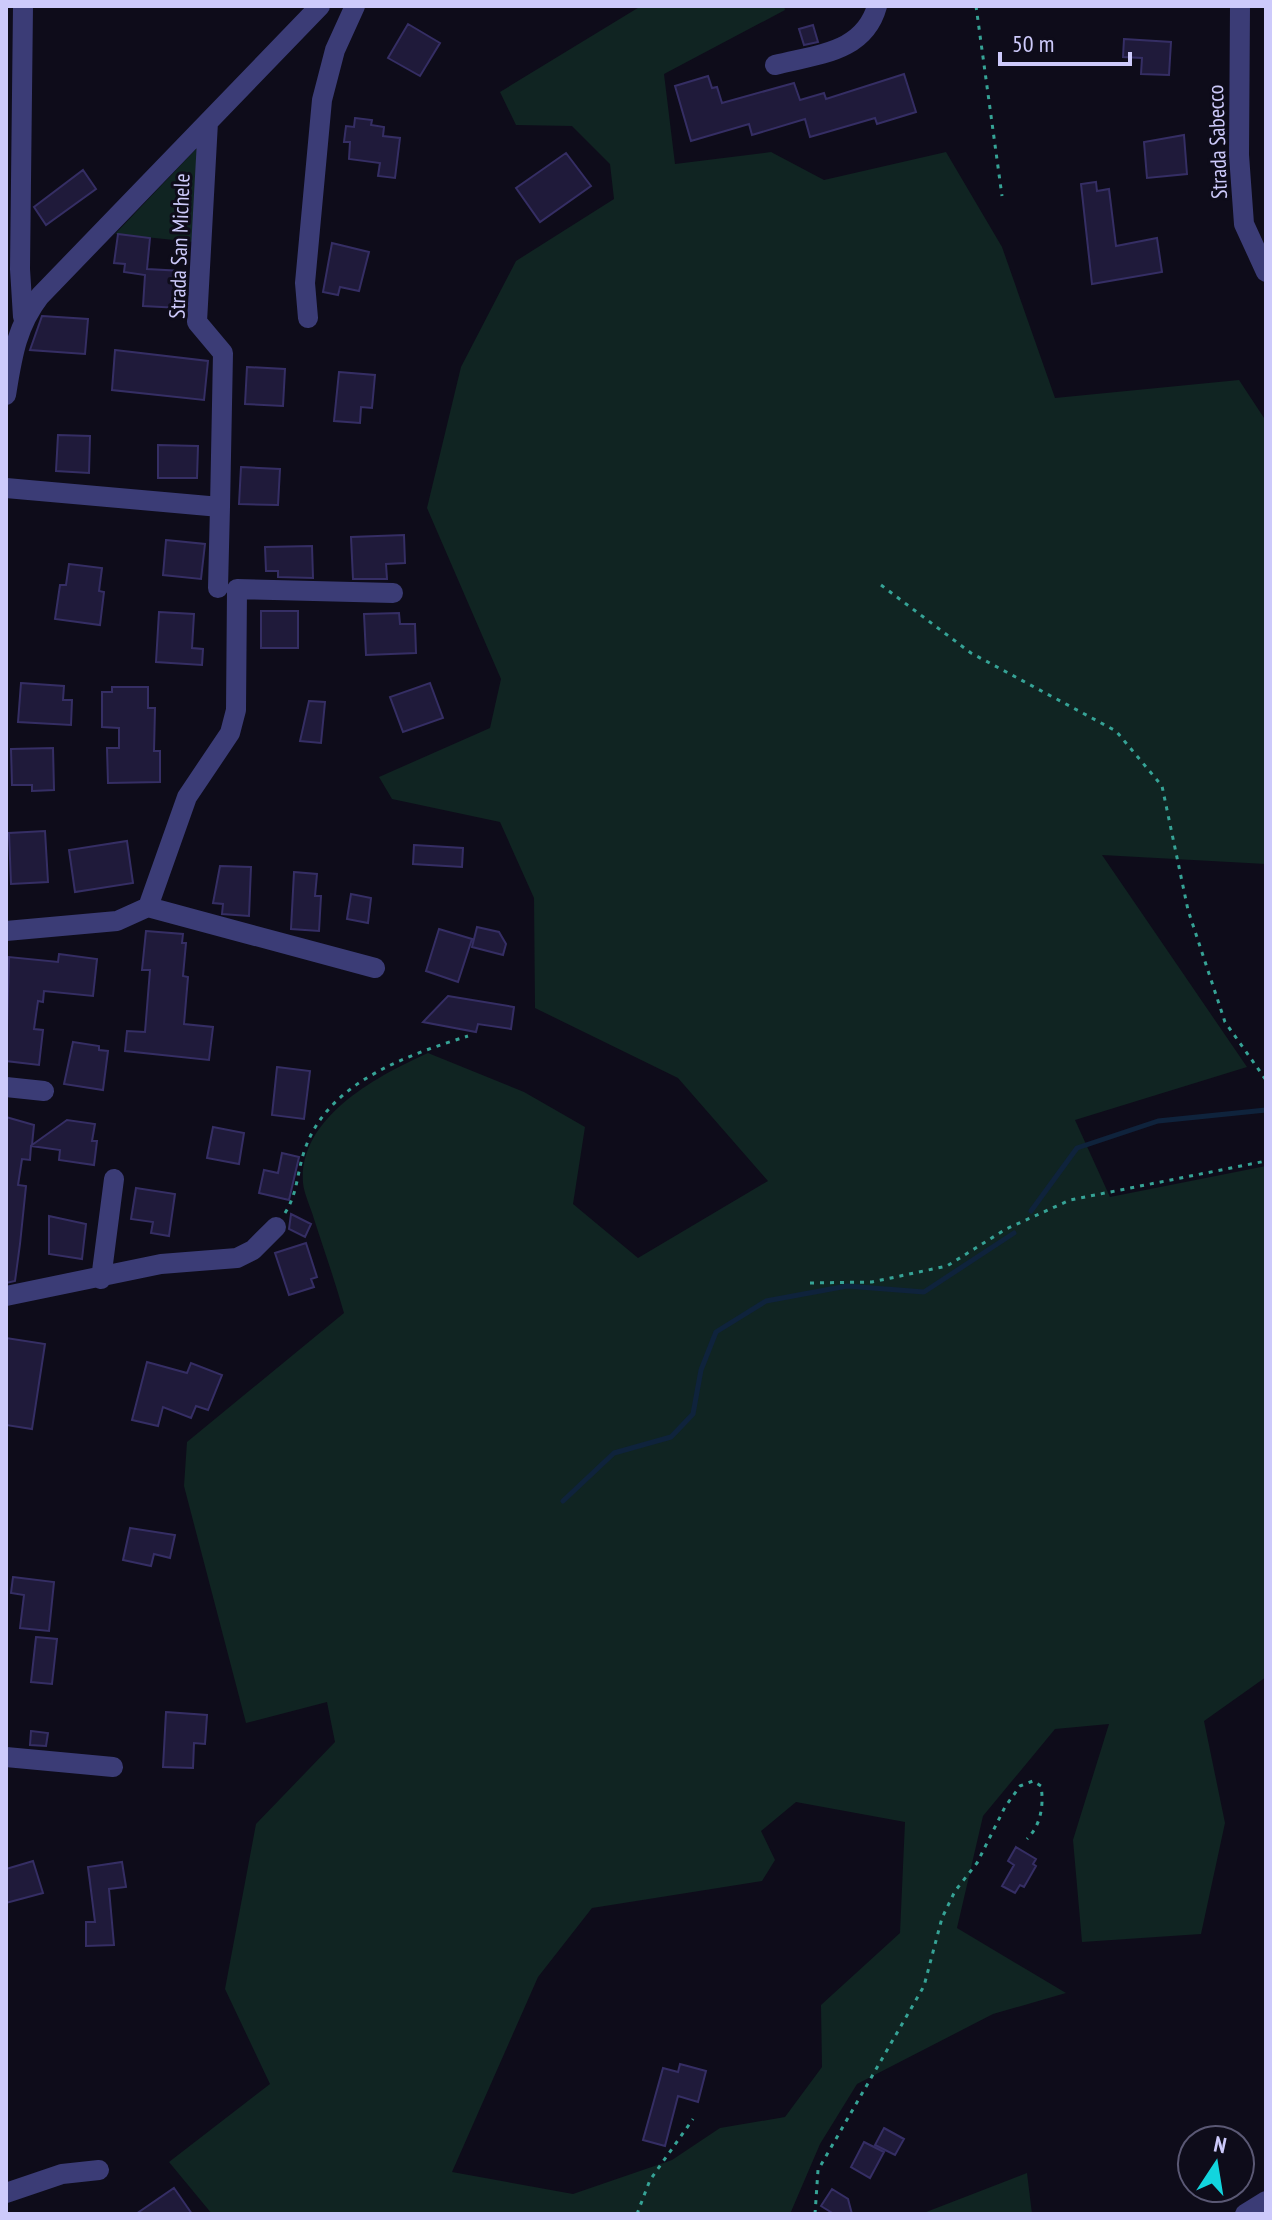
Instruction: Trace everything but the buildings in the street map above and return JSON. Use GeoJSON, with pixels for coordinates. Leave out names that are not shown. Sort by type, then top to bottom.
{"type":"FeatureCollection","features":[{"type":"Feature","properties":{"kind":"street"},"geometry":{"type":"LineString","coordinates":[[23,6],[20,269],[23,317]]}},
{"type":"Feature","properties":{"kind":"street","name":"Strada San Michele"},"geometry":{"type":"LineString","coordinates":[[6,395],[10,351],[23,317],[114,216],[320,6]]}},
{"type":"Feature","properties":{"kind":"street"},"geometry":{"type":"LineString","coordinates":[[308,318],[305,283],[322,100],[335,50],[355,6]]}},
{"type":"Feature","properties":{"kind":"street"},"geometry":{"type":"LineString","coordinates":[[775,65],[849,46],[873,22],[877,6]]}},
{"type":"Feature","properties":{"kind":"street","name":"Strada Sabecco"},"geometry":{"type":"LineString","coordinates":[[1240,6],[1239,155],[1244,224],[1266,272]]}},
{"type":"Feature","properties":{"kind":"street","name":"Strada San Michele"},"geometry":{"type":"LineString","coordinates":[[208,122],[197,322],[223,353],[218,588]]}},
{"type":"Feature","properties":{"kind":"street"},"geometry":{"type":"LineString","coordinates":[[6,488],[220,507]]}},
{"type":"Feature","properties":{"kind":"street"},"geometry":{"type":"LineString","coordinates":[[148,907],[187,797],[230,733],[236,710],[237,589],[393,593]]}},
{"type":"Feature","properties":{"kind":"street"},"geometry":{"type":"LineString","coordinates":[[6,931],[117,921],[148,907],[375,968]]}},
{"type":"Feature","properties":{"kind":"street"},"geometry":{"type":"LineString","coordinates":[[6,1087],[44,1091]]}},
{"type":"Feature","properties":{"kind":"street"},"geometry":{"type":"LineString","coordinates":[[101,1279],[114,1179]]}},
{"type":"Feature","properties":{"kind":"street"},"geometry":{"type":"LineString","coordinates":[[6,1296],[101,1279],[161,1264],[237,1258],[253,1250],[276,1227]]}},
{"type":"Feature","properties":{"kind":"street"},"geometry":{"type":"LineString","coordinates":[[6,1757],[113,1767]]}},
{"type":"Feature","properties":{"kind":"street"},"geometry":{"type":"LineString","coordinates":[[6,2193],[62,2174],[99,2170]]}},
{"type":"Feature","properties":{"kind":"street"},"geometry":{"type":"LineString","coordinates":[[1245,2214],[1266,2201]]}},
{"type":"Feature","properties":{"kind":"path"},"geometry":{"type":"LineString","coordinates":[[976,6],[1002,196]]}},
{"type":"Feature","properties":{"kind":"path"},"geometry":{"type":"LineString","coordinates":[[881,585],[971,653],[1116,731],[1162,786],[1188,910],[1225,1022],[1266,1080]]}},
{"type":"Feature","properties":{"kind":"path"},"geometry":{"type":"LineString","coordinates":[[276,1227],[296,1192],[305,1148],[330,1109],[374,1074],[413,1053],[468,1036]]}},
{"type":"Feature","properties":{"kind":"path"},"geometry":{"type":"LineString","coordinates":[[810,1283],[872,1282],[947,1266],[1006,1229],[1070,1200],[1266,1161]]}},
{"type":"Feature","properties":{"kind":"path"},"geometry":{"type":"LineString","coordinates":[[815,2214],[818,2170],[924,1986],[942,1918],[955,1891],[977,1863],[1005,1807],[1020,1786],[1033,1781],[1041,1786],[1040,1820],[1027,1839]]}},
{"type":"Feature","properties":{"kind":"path"},"geometry":{"type":"LineString","coordinates":[[637,2214],[650,2180],[693,2119]]}},
{"type":"Feature","properties":{"kind":"green space"},"geometry":{"type":"Polygon","coordinates":[[[641,6],[784,6],[785,10],[664,74],[675,164],[771,152],[824,180],[946,152],[1002,247],[1055,398],[1239,380],[1266,421],[1266,864],[1102,855],[1247,1067],[1075,1120],[1110,1197],[1266,1166],[1266,1677],[1204,1721],[1225,1823],[1201,1934],[1082,1942],[1073,1840],[1109,1724],[1055,1729],[983,1816],[957,1928],[1066,1993],[993,2014],[857,2084],[820,2144],[790,2214],[212,2214],[169,2162],[270,2084],[225,1989],[256,1824],[335,1742],[327,1702],[246,1723],[184,1486],[187,1442],[344,1313],[303,1183],[305,1159],[314,1138],[327,1119],[366,1086],[428,1053],[524,1092],[585,1127],[573,1204],[638,1258],[768,1181],[678,1078],[535,1008],[534,898],[500,822],[392,799],[379,777],[490,728],[501,679],[427,508],[461,367],[516,261],[614,199],[610,164],[572,126],[516,125],[500,92],[641,6]],[[796,1802],[761,1831],[775,1860],[762,1881],[592,1908],[538,1977],[452,2172],[573,2194],[672,2160],[720,2128],[785,2117],[822,2067],[821,2005],[900,1933],[905,1822],[796,1802]]]}},
{"type":"Feature","properties":{"kind":"green space"},"geometry":{"type":"Polygon","coordinates":[[[197,148],[194,242],[115,234],[197,148]]]}},
{"type":"Feature","properties":{"kind":"green space"},"geometry":{"type":"Polygon","coordinates":[[[1027,2173],[1032,2214],[921,2214],[1027,2173]]]}},
{"type":"Feature","properties":{"kind":"waterway"},"geometry":{"type":"LineString","coordinates":[[1031,1211],[1077,1148],[1158,1121],[1266,1110]]}},
{"type":"Feature","properties":{"kind":"waterway"},"geometry":{"type":"LineString","coordinates":[[563,1501],[614,1453],[671,1437],[693,1414],[701,1370],[716,1332],[766,1301],[847,1286],[924,1292],[1014,1233]]}}]}
